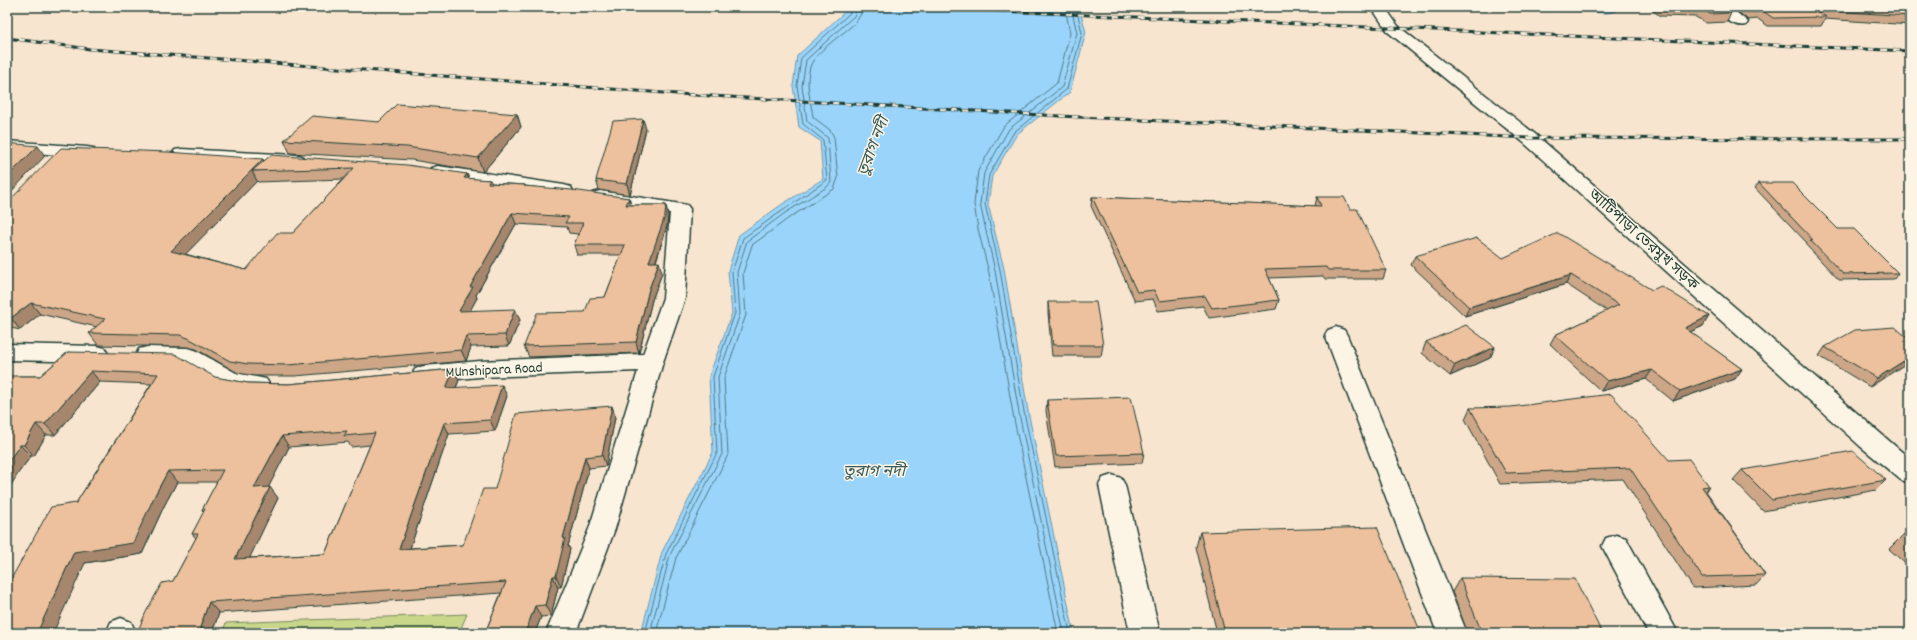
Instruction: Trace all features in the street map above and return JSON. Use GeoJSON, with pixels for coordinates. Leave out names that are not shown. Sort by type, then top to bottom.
{"type":"FeatureCollection","features":[{"type":"Feature","properties":{"kind":"street","name":"আটিপাড়া তেরমুখ সড়ক"},"geometry":{"type":"LineString","coordinates":[[1378,7],[1393,29],[1529,138],[1868,439],[1910,473]]}},
{"type":"Feature","properties":{"kind":"street"},"geometry":{"type":"LineString","coordinates":[[1720,7],[1741,22]]}},
{"type":"Feature","properties":{"kind":"street"},"geometry":{"type":"LineString","coordinates":[[7,146],[62,151],[100,152]]}},
{"type":"Feature","properties":{"kind":"street"},"geometry":{"type":"LineString","coordinates":[[48,165],[62,151]]}},
{"type":"Feature","properties":{"kind":"street"},"geometry":{"type":"LineString","coordinates":[[162,154],[239,156],[310,161]]}},
{"type":"Feature","properties":{"kind":"street"},"geometry":{"type":"LineString","coordinates":[[420,170],[680,209],[674,298],[652,362],[602,529],[561,633]]}},
{"type":"Feature","properties":{"kind":"street"},"geometry":{"type":"LineString","coordinates":[[1336,335],[1452,633]]}},
{"type":"Feature","properties":{"kind":"street"},"geometry":{"type":"LineString","coordinates":[[7,352],[187,356],[231,381],[279,386]]}},
{"type":"Feature","properties":{"kind":"street","name":"MUnshipara Road"},"geometry":{"type":"LineString","coordinates":[[400,376],[480,369],[652,362]]}},
{"type":"Feature","properties":{"kind":"street"},"geometry":{"type":"LineString","coordinates":[[1112,485],[1145,633]]}},
{"type":"Feature","properties":{"kind":"street"},"geometry":{"type":"LineString","coordinates":[[1616,546],[1663,633]]}},
{"type":"Feature","properties":{"kind":"green space"},"geometry":{"type":"Polygon","coordinates":[[[467,614],[459,633],[222,633],[226,623],[467,614]]]}},
{"type":"Feature","properties":{"kind":"water","name":"তুরাগ নদী"},"geometry":{"type":"Polygon","coordinates":[[[850,7],[1079,7],[1086,32],[1070,92],[1017,134],[992,176],[988,204],[1004,269],[1028,411],[1074,633],[641,633],[662,552],[713,452],[709,376],[732,313],[728,271],[739,235],[781,205],[823,179],[820,141],[799,127],[793,86],[797,56],[850,7]]]}},
{"type":"Feature","properties":{"kind":"water"},"geometry":{"type":"Polygon","coordinates":[[[1483,7],[1617,7],[1617,11],[1608,13],[1483,7]]]}},
{"type":"Feature","properties":{"kind":"building"},"geometry":{"type":"Polygon","coordinates":[[[1664,7],[1725,7],[1731,13],[1710,14],[1701,8],[1664,7]]]}},
{"type":"Feature","properties":{"kind":"building"},"geometry":{"type":"Polygon","coordinates":[[[1747,7],[1910,7],[1910,16],[1815,10],[1826,17],[1773,18],[1763,11],[1753,12],[1747,7]]]}},
{"type":"Feature","properties":{"kind":"building"},"geometry":{"type":"Polygon","coordinates":[[[397,104],[517,114],[478,158],[407,147],[284,140],[312,116],[379,122],[397,104]]]}},
{"type":"Feature","properties":{"kind":"building"},"geometry":{"type":"Polygon","coordinates":[[[643,119],[627,184],[596,180],[613,121],[643,119]]]}},
{"type":"Feature","properties":{"kind":"building"},"geometry":{"type":"Polygon","coordinates":[[[7,143],[38,146],[7,177],[7,143]]]}},
{"type":"Feature","properties":{"kind":"building"},"geometry":{"type":"Polygon","coordinates":[[[61,148],[168,152],[263,159],[171,251],[246,270],[277,233],[293,233],[354,168],[252,171],[271,155],[407,165],[467,174],[464,178],[490,180],[488,183],[572,190],[629,198],[626,205],[666,205],[665,216],[649,262],[659,262],[649,289],[636,342],[524,346],[537,313],[585,312],[590,298],[605,297],[625,245],[574,245],[583,223],[565,223],[569,217],[512,213],[470,287],[473,287],[459,311],[515,309],[505,335],[466,336],[461,350],[288,365],[248,364],[230,361],[180,335],[89,333],[105,319],[31,303],[11,318],[7,318],[7,203],[61,148]]]}},
{"type":"Feature","properties":{"kind":"building"},"geometry":{"type":"Polygon","coordinates":[[[1759,183],[1792,183],[1838,229],[1854,229],[1898,273],[1843,274],[1759,183]]]}},
{"type":"Feature","properties":{"kind":"building"},"geometry":{"type":"Polygon","coordinates":[[[1092,197],[1321,206],[1317,197],[1344,197],[1350,209],[1357,209],[1386,270],[1328,270],[1326,267],[1265,269],[1279,300],[1212,308],[1205,296],[1159,301],[1154,290],[1137,292],[1092,197]]]}},
{"type":"Feature","properties":{"kind":"building"},"geometry":{"type":"Polygon","coordinates":[[[1558,233],[1652,290],[1661,286],[1709,316],[1685,328],[1742,369],[1680,391],[1652,370],[1607,381],[1555,335],[1619,305],[1571,275],[1469,307],[1415,256],[1477,238],[1503,258],[1558,233]]]}},
{"type":"Feature","properties":{"kind":"building"},"geometry":{"type":"Polygon","coordinates":[[[1048,302],[1096,302],[1103,345],[1053,345],[1048,302]]]}},
{"type":"Feature","properties":{"kind":"building"},"geometry":{"type":"Polygon","coordinates":[[[1466,325],[1495,347],[1455,365],[1426,342],[1466,325]]]}},
{"type":"Feature","properties":{"kind":"building"},"geometry":{"type":"Polygon","coordinates":[[[1895,327],[1910,340],[1910,357],[1877,378],[1825,347],[1855,330],[1895,327]]]}},
{"type":"Feature","properties":{"kind":"building"},"geometry":{"type":"Polygon","coordinates":[[[68,352],[175,354],[215,377],[248,383],[288,384],[454,369],[446,388],[502,385],[490,420],[444,423],[399,549],[463,545],[483,489],[495,489],[516,414],[612,406],[602,455],[585,457],[563,538],[565,538],[556,576],[553,576],[545,605],[535,606],[525,633],[485,633],[506,582],[209,602],[198,633],[137,633],[146,612],[162,583],[173,581],[198,534],[192,534],[205,509],[202,510],[223,470],[168,471],[133,543],[74,552],[37,633],[7,633],[7,581],[10,581],[51,507],[76,503],[158,374],[91,371],[45,424],[36,424],[24,445],[20,445],[7,463],[7,376],[40,376],[68,352]],[[347,431],[282,436],[254,488],[270,487],[235,559],[325,554],[375,433],[344,436],[347,431]]]}},
{"type":"Feature","properties":{"kind":"building"},"geometry":{"type":"Polygon","coordinates":[[[1611,394],[1669,460],[1689,459],[1709,486],[1702,487],[1765,575],[1702,577],[1630,468],[1506,473],[1470,408],[1511,407],[1611,394]]]}},
{"type":"Feature","properties":{"kind":"building"},"geometry":{"type":"Polygon","coordinates":[[[1131,397],[1144,453],[1056,456],[1047,400],[1131,397]]]}},
{"type":"Feature","properties":{"kind":"building"},"geometry":{"type":"Polygon","coordinates":[[[1853,451],[1886,480],[1772,500],[1742,470],[1853,451]]]}},
{"type":"Feature","properties":{"kind":"building"},"geometry":{"type":"Polygon","coordinates":[[[1377,527],[1421,633],[1225,633],[1200,532],[1377,527]]]}},
{"type":"Feature","properties":{"kind":"building"},"geometry":{"type":"Polygon","coordinates":[[[1910,532],[1910,539],[1904,534],[1910,532]]]}},
{"type":"Feature","properties":{"kind":"building"},"geometry":{"type":"Polygon","coordinates":[[[1460,578],[1575,579],[1602,633],[1482,633],[1460,578]]]}},
{"type":"Feature","properties":{"kind":"railway"},"geometry":{"type":"LineString","coordinates":[[910,7],[1910,51]]}},
{"type":"Feature","properties":{"kind":"railway"},"geometry":{"type":"LineString","coordinates":[[7,38],[90,49],[677,94],[1078,117],[1529,138],[1910,139]]}}]}
